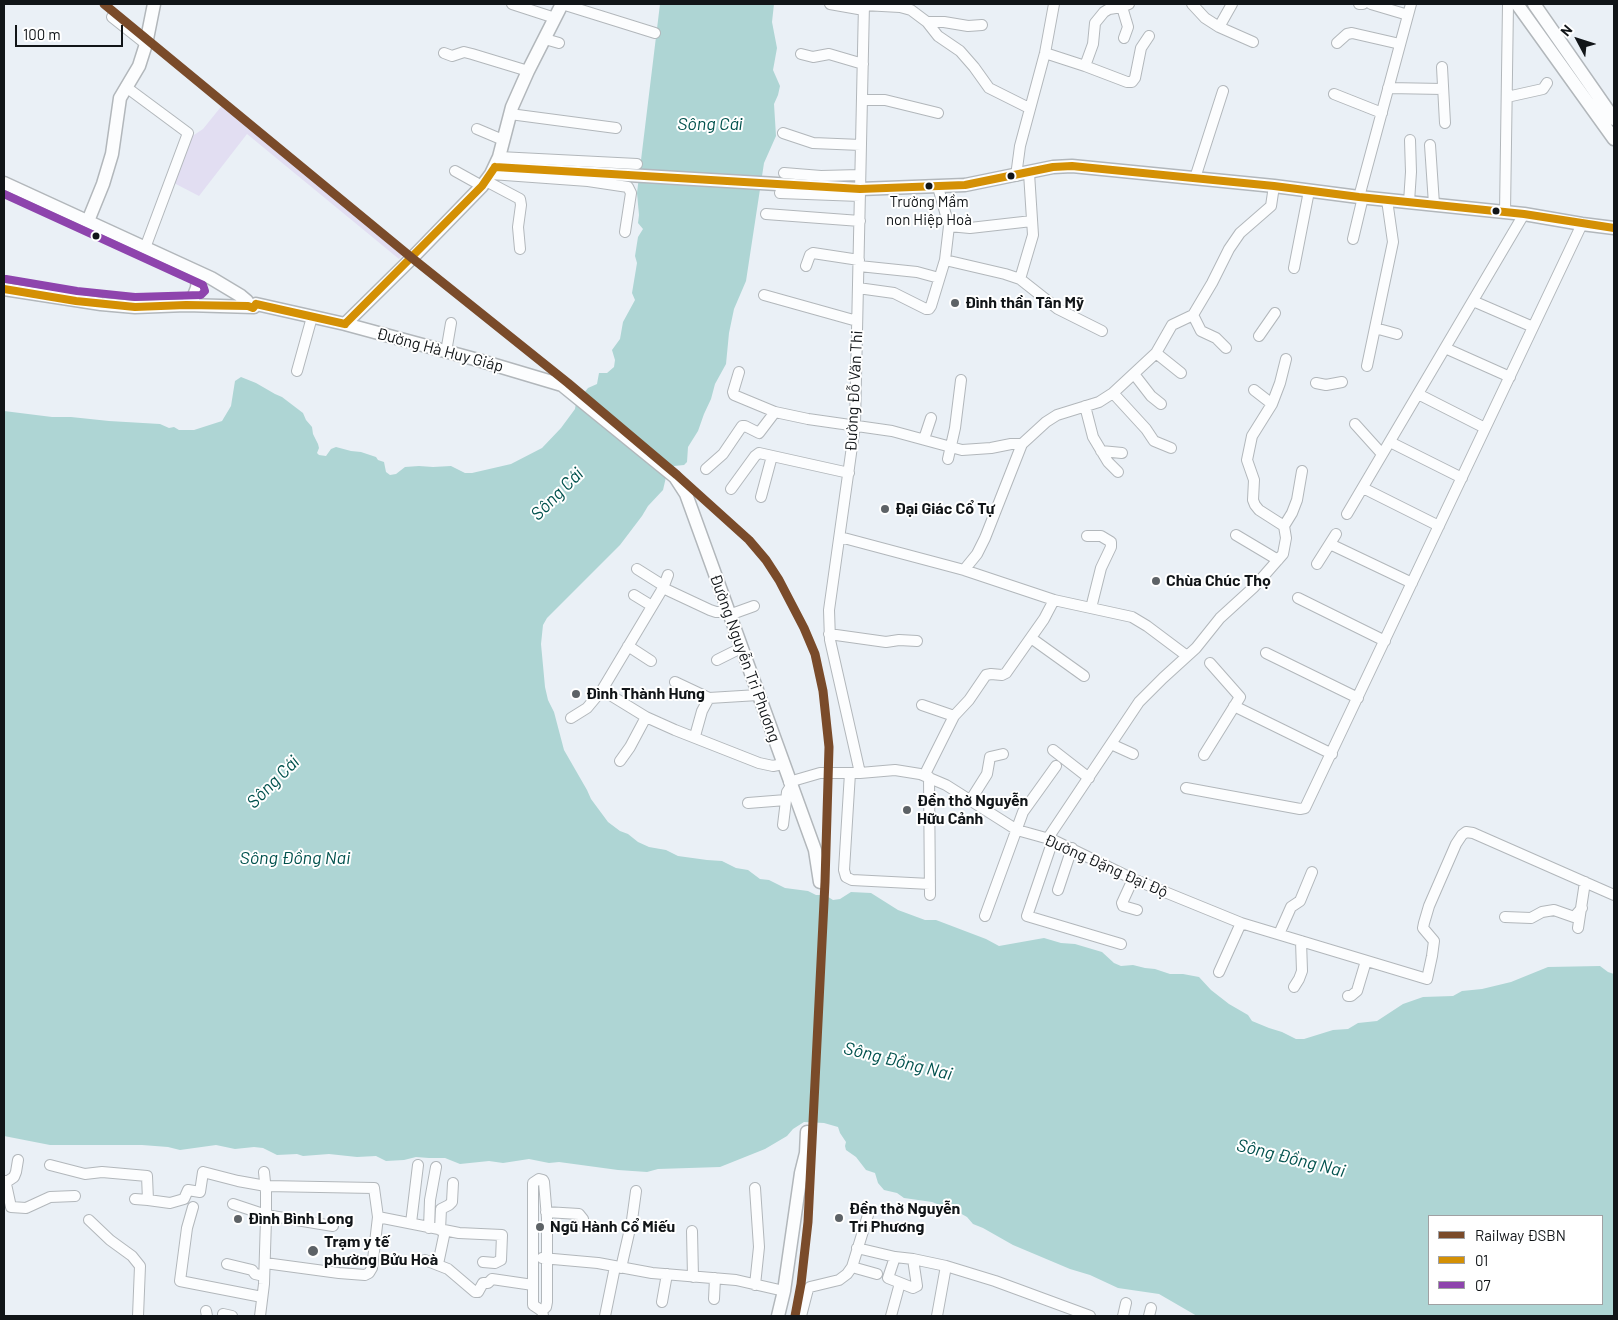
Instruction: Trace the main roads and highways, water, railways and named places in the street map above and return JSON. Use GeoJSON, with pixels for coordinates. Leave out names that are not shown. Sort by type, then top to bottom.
{"type":"FeatureCollection","features":[{"type":"Feature","properties":{"kind":"main road"},"geometry":{"type":"LineString","coordinates":[[88,221],[103,184],[112,154],[119,102],[139,66],[146,44],[154,4]]}},
{"type":"Feature","properties":{"kind":"main road"},"geometry":{"type":"LineString","coordinates":[[345,324],[491,173],[510,114],[528,71],[562,4]]}},
{"type":"Feature","properties":{"kind":"main road"},"geometry":{"type":"LineString","coordinates":[[1517,4],[1614,138]]}},
{"type":"Feature","properties":{"kind":"main road"},"geometry":{"type":"LineString","coordinates":[[1534,4],[1614,119]]}},
{"type":"Feature","properties":{"kind":"main road"},"geometry":{"type":"LineString","coordinates":[[491,173],[514,169],[823,187],[860,192],[965,185],[1053,167],[1072,166],[1524,214],[1614,228]]}},
{"type":"Feature","properties":{"kind":"main road","name":"Đường Hà Huy Giáp"},"geometry":{"type":"LineString","coordinates":[[4,183],[211,278],[241,296],[250,304],[345,324],[565,386]]}},
{"type":"Feature","properties":{"kind":"main road"},"geometry":{"type":"LineString","coordinates":[[186,305],[193,298],[198,288],[198,278],[194,271]]}},
{"type":"Feature","properties":{"kind":"main road"},"geometry":{"type":"LineString","coordinates":[[203,305],[210,302],[214,296],[215,290],[211,278]]}},
{"type":"Feature","properties":{"kind":"main road"},"geometry":{"type":"LineString","coordinates":[[4,289],[101,304],[135,306],[250,304]]}},
{"type":"Feature","properties":{"kind":"main road","name":"Đường Nguyễn Tri Phương"},"geometry":{"type":"LineString","coordinates":[[565,386],[675,478],[686,494],[811,840],[818,863],[818,881]]}},
{"type":"Feature","properties":{"kind":"main road"},"geometry":{"type":"LineString","coordinates":[[778,1316],[784,1291],[805,1132]]}},
{"type":"Feature","properties":{"kind":"water","name":"Sông Đồng Nai"},"geometry":{"type":"Polygon","coordinates":[[[660,4],[774,4],[772,22],[777,48],[773,70],[780,86],[774,104],[776,136],[764,163],[746,281],[734,309],[726,364],[715,384],[698,431],[688,447],[687,462],[684,465],[674,466],[667,473],[663,490],[648,506],[620,545],[547,618],[543,625],[541,644],[545,687],[564,750],[591,799],[608,822],[649,847],[666,850],[678,856],[722,861],[736,868],[748,870],[760,879],[769,880],[785,888],[808,891],[816,895],[825,895],[833,900],[840,899],[851,892],[871,893],[898,910],[925,920],[936,920],[986,939],[999,946],[1044,938],[1102,952],[1114,963],[1121,966],[1133,965],[1170,974],[1199,977],[1211,990],[1229,1004],[1248,1015],[1252,1021],[1296,1039],[1304,1039],[1333,1030],[1348,1029],[1358,1023],[1377,1021],[1403,1004],[1423,997],[1453,996],[1462,991],[1482,989],[1511,982],[1548,967],[1600,966],[1614,974],[1614,1316],[1197,1316],[1159,1294],[1118,1288],[1013,1245],[973,1224],[967,1217],[958,1212],[932,1202],[904,1198],[897,1193],[884,1190],[878,1183],[875,1173],[866,1170],[856,1157],[846,1150],[846,1142],[838,1127],[824,1123],[804,1122],[793,1129],[787,1136],[765,1149],[720,1167],[658,1169],[647,1172],[559,1162],[549,1163],[529,1159],[503,1163],[489,1161],[460,1164],[445,1158],[416,1157],[386,1161],[376,1156],[357,1157],[329,1154],[277,1155],[263,1148],[235,1149],[216,1145],[180,1150],[142,1145],[50,1145],[4,1136],[4,411],[52,417],[160,424],[179,430],[194,430],[222,421],[231,406],[235,381],[241,377],[282,397],[303,413],[312,427],[319,448],[317,453],[319,455],[326,456],[331,449],[336,447],[361,452],[384,462],[386,472],[390,475],[396,474],[405,467],[451,466],[465,473],[472,473],[511,464],[542,448],[561,428],[575,409],[576,403],[588,388],[597,384],[599,373],[607,373],[614,367],[615,360],[612,350],[620,339],[623,322],[635,300],[632,293],[637,263],[635,256],[638,237],[643,229],[638,223],[637,193],[660,4]]]}},
{"type":"Feature","properties":{"kind":"rail line","name":"ĐSBN"},"geometry":{"type":"LineString","coordinates":[[104,4],[412,258],[568,383],[677,475],[749,540],[766,560],[779,580],[815,654],[823,691],[829,747],[825,882],[808,1222],[801,1284],[795,1316]]}},
{"type":"Feature","properties":{"kind":"place","name":"Trường Mầm non Hiệp Hoà"},"geometry":{"type":"Point","coordinates":[929,186]}},
{"type":"Feature","properties":{"kind":"place","name":"Đình thần Tân Mỹ"},"geometry":{"type":"Point","coordinates":[955,303]}},
{"type":"Feature","properties":{"kind":"place","name":"Đại Giác Cổ Tự"},"geometry":{"type":"Point","coordinates":[885,509]}},
{"type":"Feature","properties":{"kind":"place","name":"Chùa Chúc Thọ"},"geometry":{"type":"Point","coordinates":[1156,581]}},
{"type":"Feature","properties":{"kind":"place","name":"Đình Thành Hưng"},"geometry":{"type":"Point","coordinates":[576,694]}},
{"type":"Feature","properties":{"kind":"place","name":"Đền thờ Nguyễn Hữu Cảnh"},"geometry":{"type":"Point","coordinates":[907,810]}},
{"type":"Feature","properties":{"kind":"place","name":"Đền thờ Nguyễn Tri Phương"},"geometry":{"type":"Point","coordinates":[839,1218]}},
{"type":"Feature","properties":{"kind":"place","name":"Đình Bình Long"},"geometry":{"type":"Point","coordinates":[238,1219]}},
{"type":"Feature","properties":{"kind":"place","name":"Ngũ Hành Cổ Miếu"},"geometry":{"type":"Point","coordinates":[540,1227]}},
{"type":"Feature","properties":{"kind":"place","name":"Trạm y tế phường Bửu Hoà"},"geometry":{"type":"Point","coordinates":[313,1251]}},
{"type":"Feature","properties":{"kind":"water label","name":"Sông Cái"},"geometry":{"type":"Point","coordinates":[710,124]}},
{"type":"Feature","properties":{"kind":"water label","name":"Sông Cái"},"geometry":{"type":"Point","coordinates":[557,494]}},
{"type":"Feature","properties":{"kind":"water label","name":"Sông Cái"},"geometry":{"type":"Point","coordinates":[273,782]}}]}
